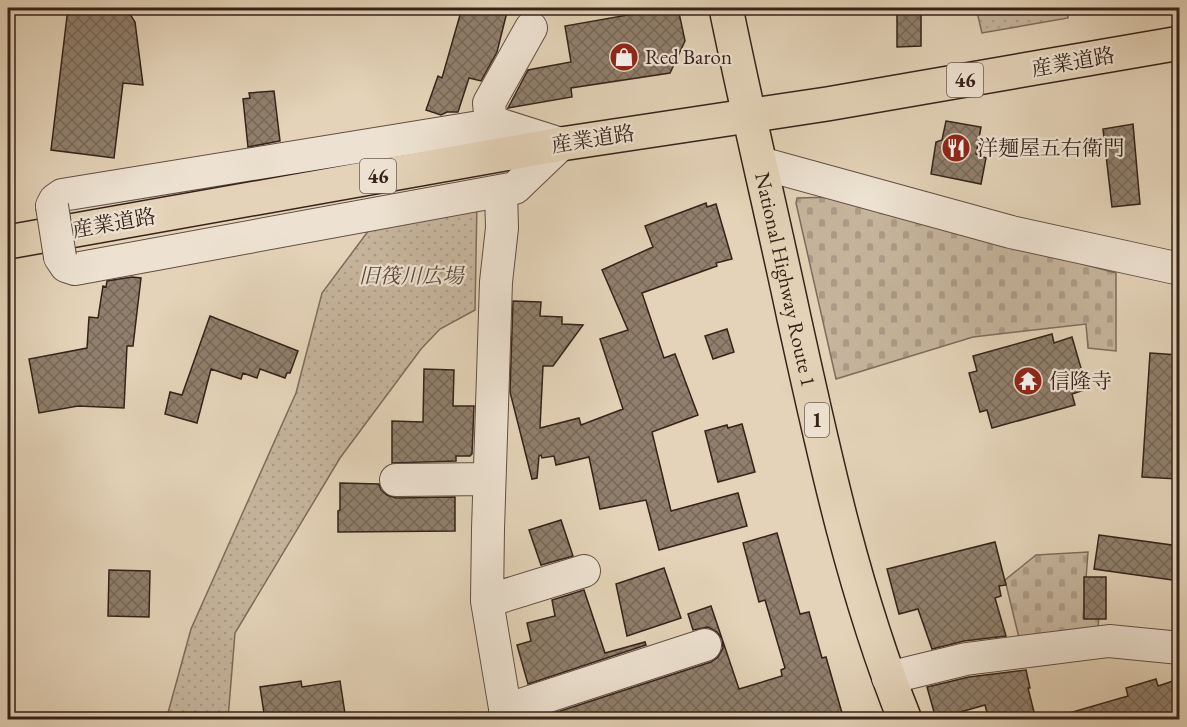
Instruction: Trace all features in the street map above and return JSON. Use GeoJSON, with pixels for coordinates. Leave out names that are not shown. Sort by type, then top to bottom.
{"type":"FeatureCollection","features":[{"type":"Feature","properties":{"kind":"main road","name":"National Highway Route 1"},"geometry":{"type":"LineString","coordinates":[[726,8],[828,471],[854,570],[888,678],[905,720]]}},
{"type":"Feature","properties":{"kind":"main road","name":"産業道路"},"geometry":{"type":"LineString","coordinates":[[8,242],[561,144],[750,116],[1179,43]]}},
{"type":"Feature","properties":{"kind":"street"},"geometry":{"type":"LineString","coordinates":[[491,125],[489,103],[531,28]]}},
{"type":"Feature","properties":{"kind":"street"},"geometry":{"type":"LineString","coordinates":[[498,124],[561,144],[515,189],[75,269],[66,266],[60,257],[52,206],[55,200],[62,195],[491,125],[498,124]]}},
{"type":"Feature","properties":{"kind":"street"},"geometry":{"type":"LineString","coordinates":[[760,163],[1011,232],[1179,269]]}},
{"type":"Feature","properties":{"kind":"street"},"geometry":{"type":"LineString","coordinates":[[501,191],[502,228],[496,282],[489,478],[488,601],[506,715],[705,645]]}},
{"type":"Feature","properties":{"kind":"street"},"geometry":{"type":"LineString","coordinates":[[396,480],[489,478]]}},
{"type":"Feature","properties":{"kind":"street"},"geometry":{"type":"LineString","coordinates":[[488,601],[584,571]]}},
{"type":"Feature","properties":{"kind":"street"},"geometry":{"type":"LineString","coordinates":[[888,678],[966,659],[1108,641],[1179,648]]}},
{"type":"Feature","properties":{"kind":"green space"},"geometry":{"type":"Polygon","coordinates":[[[976,8],[1067,8],[1068,18],[982,33],[976,8]]]}},
{"type":"Feature","properties":{"kind":"green space"},"geometry":{"type":"Polygon","coordinates":[[[834,197],[1116,273],[1116,351],[1088,348],[1086,324],[973,337],[836,379],[796,203],[797,198],[834,197]]]}},
{"type":"Feature","properties":{"kind":"green space","name":"旧筏川広場"},"geometry":{"type":"Polygon","coordinates":[[[477,202],[475,310],[440,329],[421,349],[340,458],[235,633],[228,719],[166,720],[191,629],[296,393],[322,293],[375,222],[477,202]]]}},
{"type":"Feature","properties":{"kind":"green space"},"geometry":{"type":"Polygon","coordinates":[[[1088,552],[1083,618],[1099,618],[1097,636],[1020,642],[1005,580],[1036,555],[1088,552]]]}},
{"type":"Feature","properties":{"kind":"building"},"geometry":{"type":"Polygon","coordinates":[[[68,8],[126,8],[135,22],[143,85],[123,83],[114,158],[51,150],[68,8]]]}},
{"type":"Feature","properties":{"kind":"building"},"geometry":{"type":"Polygon","coordinates":[[[462,8],[508,8],[497,52],[481,81],[469,78],[458,112],[447,112],[441,115],[426,110],[438,76],[442,78],[462,8]]]}},
{"type":"Feature","properties":{"kind":"building","name":"Red Baron"},"geometry":{"type":"Polygon","coordinates":[[[644,8],[678,8],[685,41],[670,73],[571,88],[572,97],[508,108],[528,70],[571,62],[565,26],[645,12],[644,8]]]}},
{"type":"Feature","properties":{"kind":"building"},"geometry":{"type":"Polygon","coordinates":[[[897,14],[921,14],[921,46],[897,47],[897,14]]]}},
{"type":"Feature","properties":{"kind":"building"},"geometry":{"type":"Polygon","coordinates":[[[274,91],[280,141],[248,147],[243,99],[250,98],[249,93],[274,91]]]}},
{"type":"Feature","properties":{"kind":"building","name":"洋麺屋五右衛門"},"geometry":{"type":"Polygon","coordinates":[[[946,121],[981,127],[976,154],[986,158],[981,184],[931,174],[936,142],[942,140],[946,121]]]}},
{"type":"Feature","properties":{"kind":"building"},"geometry":{"type":"Polygon","coordinates":[[[1133,124],[1140,204],[1112,207],[1103,129],[1133,124]]]}},
{"type":"Feature","properties":{"kind":"building"},"geometry":{"type":"Polygon","coordinates":[[[706,203],[707,207],[716,204],[732,259],[716,263],[717,266],[642,293],[664,358],[675,354],[698,415],[652,432],[671,511],[738,493],[747,526],[659,550],[646,500],[600,509],[589,457],[556,465],[554,456],[542,458],[541,455],[537,478],[532,479],[510,392],[513,301],[541,302],[540,316],[562,317],[562,324],[583,325],[553,366],[543,366],[540,428],[579,418],[581,425],[623,409],[600,339],[628,330],[602,270],[653,247],[645,226],[706,203]]]}},
{"type":"Feature","properties":{"kind":"building"},"geometry":{"type":"Polygon","coordinates":[[[141,278],[133,346],[127,346],[124,408],[78,406],[39,413],[29,359],[87,348],[89,317],[98,318],[103,286],[106,287],[107,281],[141,278]]]}},
{"type":"Feature","properties":{"kind":"building"},"geometry":{"type":"Polygon","coordinates":[[[210,316],[298,351],[290,373],[287,373],[285,378],[260,369],[257,378],[243,373],[241,379],[211,369],[197,423],[165,414],[170,392],[182,395],[210,316]]]}},
{"type":"Feature","properties":{"kind":"building"},"geometry":{"type":"Polygon","coordinates":[[[727,329],[734,352],[713,359],[705,336],[727,329]]]}},
{"type":"Feature","properties":{"kind":"building","name":"信隆寺"},"geometry":{"type":"Polygon","coordinates":[[[1052,334],[1054,343],[1072,337],[1087,389],[1072,394],[1075,405],[992,428],[987,410],[980,412],[969,373],[977,371],[973,356],[1052,334]]]}},
{"type":"Feature","properties":{"kind":"building"},"geometry":{"type":"Polygon","coordinates":[[[1150,353],[1179,355],[1179,479],[1142,477],[1150,353]]]}},
{"type":"Feature","properties":{"kind":"building"},"geometry":{"type":"Polygon","coordinates":[[[424,369],[454,370],[453,406],[474,406],[472,454],[456,456],[456,461],[392,463],[392,421],[423,422],[424,369]]]}},
{"type":"Feature","properties":{"kind":"building"},"geometry":{"type":"Polygon","coordinates":[[[742,424],[755,472],[718,482],[705,431],[727,425],[728,428],[742,424]]]}},
{"type":"Feature","properties":{"kind":"building"},"geometry":{"type":"Polygon","coordinates":[[[340,483],[379,484],[381,490],[387,495],[396,498],[455,497],[455,531],[338,532],[340,483]]]}},
{"type":"Feature","properties":{"kind":"building"},"geometry":{"type":"Polygon","coordinates":[[[561,520],[573,556],[541,565],[529,530],[561,520]]]}},
{"type":"Feature","properties":{"kind":"building"},"geometry":{"type":"Polygon","coordinates":[[[777,533],[800,614],[809,612],[822,658],[826,657],[844,720],[540,720],[539,718],[711,662],[718,657],[723,648],[722,639],[717,632],[708,627],[693,630],[688,614],[711,606],[739,689],[782,676],[781,670],[785,668],[765,600],[759,602],[743,543],[777,533]]]}},
{"type":"Feature","properties":{"kind":"building"},"geometry":{"type":"Polygon","coordinates":[[[1099,535],[1179,546],[1179,581],[1094,569],[1099,535]]]}},
{"type":"Feature","properties":{"kind":"building"},"geometry":{"type":"Polygon","coordinates":[[[995,542],[1006,585],[999,586],[1001,596],[995,598],[1006,636],[964,641],[932,649],[918,609],[899,614],[887,569],[995,542]]]}},
{"type":"Feature","properties":{"kind":"building"},"geometry":{"type":"Polygon","coordinates":[[[664,568],[681,618],[627,636],[616,584],[664,568]]]}},
{"type":"Feature","properties":{"kind":"building"},"geometry":{"type":"Polygon","coordinates":[[[109,570],[150,571],[149,617],[108,616],[109,570]]]}},
{"type":"Feature","properties":{"kind":"building"},"geometry":{"type":"Polygon","coordinates":[[[1084,577],[1106,577],[1106,619],[1084,619],[1084,577]]]}},
{"type":"Feature","properties":{"kind":"building"},"geometry":{"type":"Polygon","coordinates":[[[584,590],[605,653],[645,642],[646,645],[528,684],[517,645],[531,641],[527,623],[555,616],[552,600],[584,590]]]}},
{"type":"Feature","properties":{"kind":"building"},"geometry":{"type":"Polygon","coordinates":[[[1026,670],[1036,720],[989,720],[985,705],[936,719],[927,687],[969,677],[1026,670]]]}},
{"type":"Feature","properties":{"kind":"building"},"geometry":{"type":"Polygon","coordinates":[[[1156,679],[1158,686],[1179,679],[1179,720],[1070,720],[1069,713],[1128,696],[1126,688],[1156,679]]]}},
{"type":"Feature","properties":{"kind":"building"},"geometry":{"type":"Polygon","coordinates":[[[301,681],[302,687],[340,681],[346,720],[265,720],[260,687],[301,681]]]}},
{"type":"Feature","properties":{"kind":"place","name":"Red Baron"},"geometry":{"type":"Point","coordinates":[624,57]}},
{"type":"Feature","properties":{"kind":"place","name":"洋麺屋五右衛門"},"geometry":{"type":"Point","coordinates":[956,148]}},
{"type":"Feature","properties":{"kind":"place","name":"信隆寺"},"geometry":{"type":"Point","coordinates":[1028,381]}}]}
